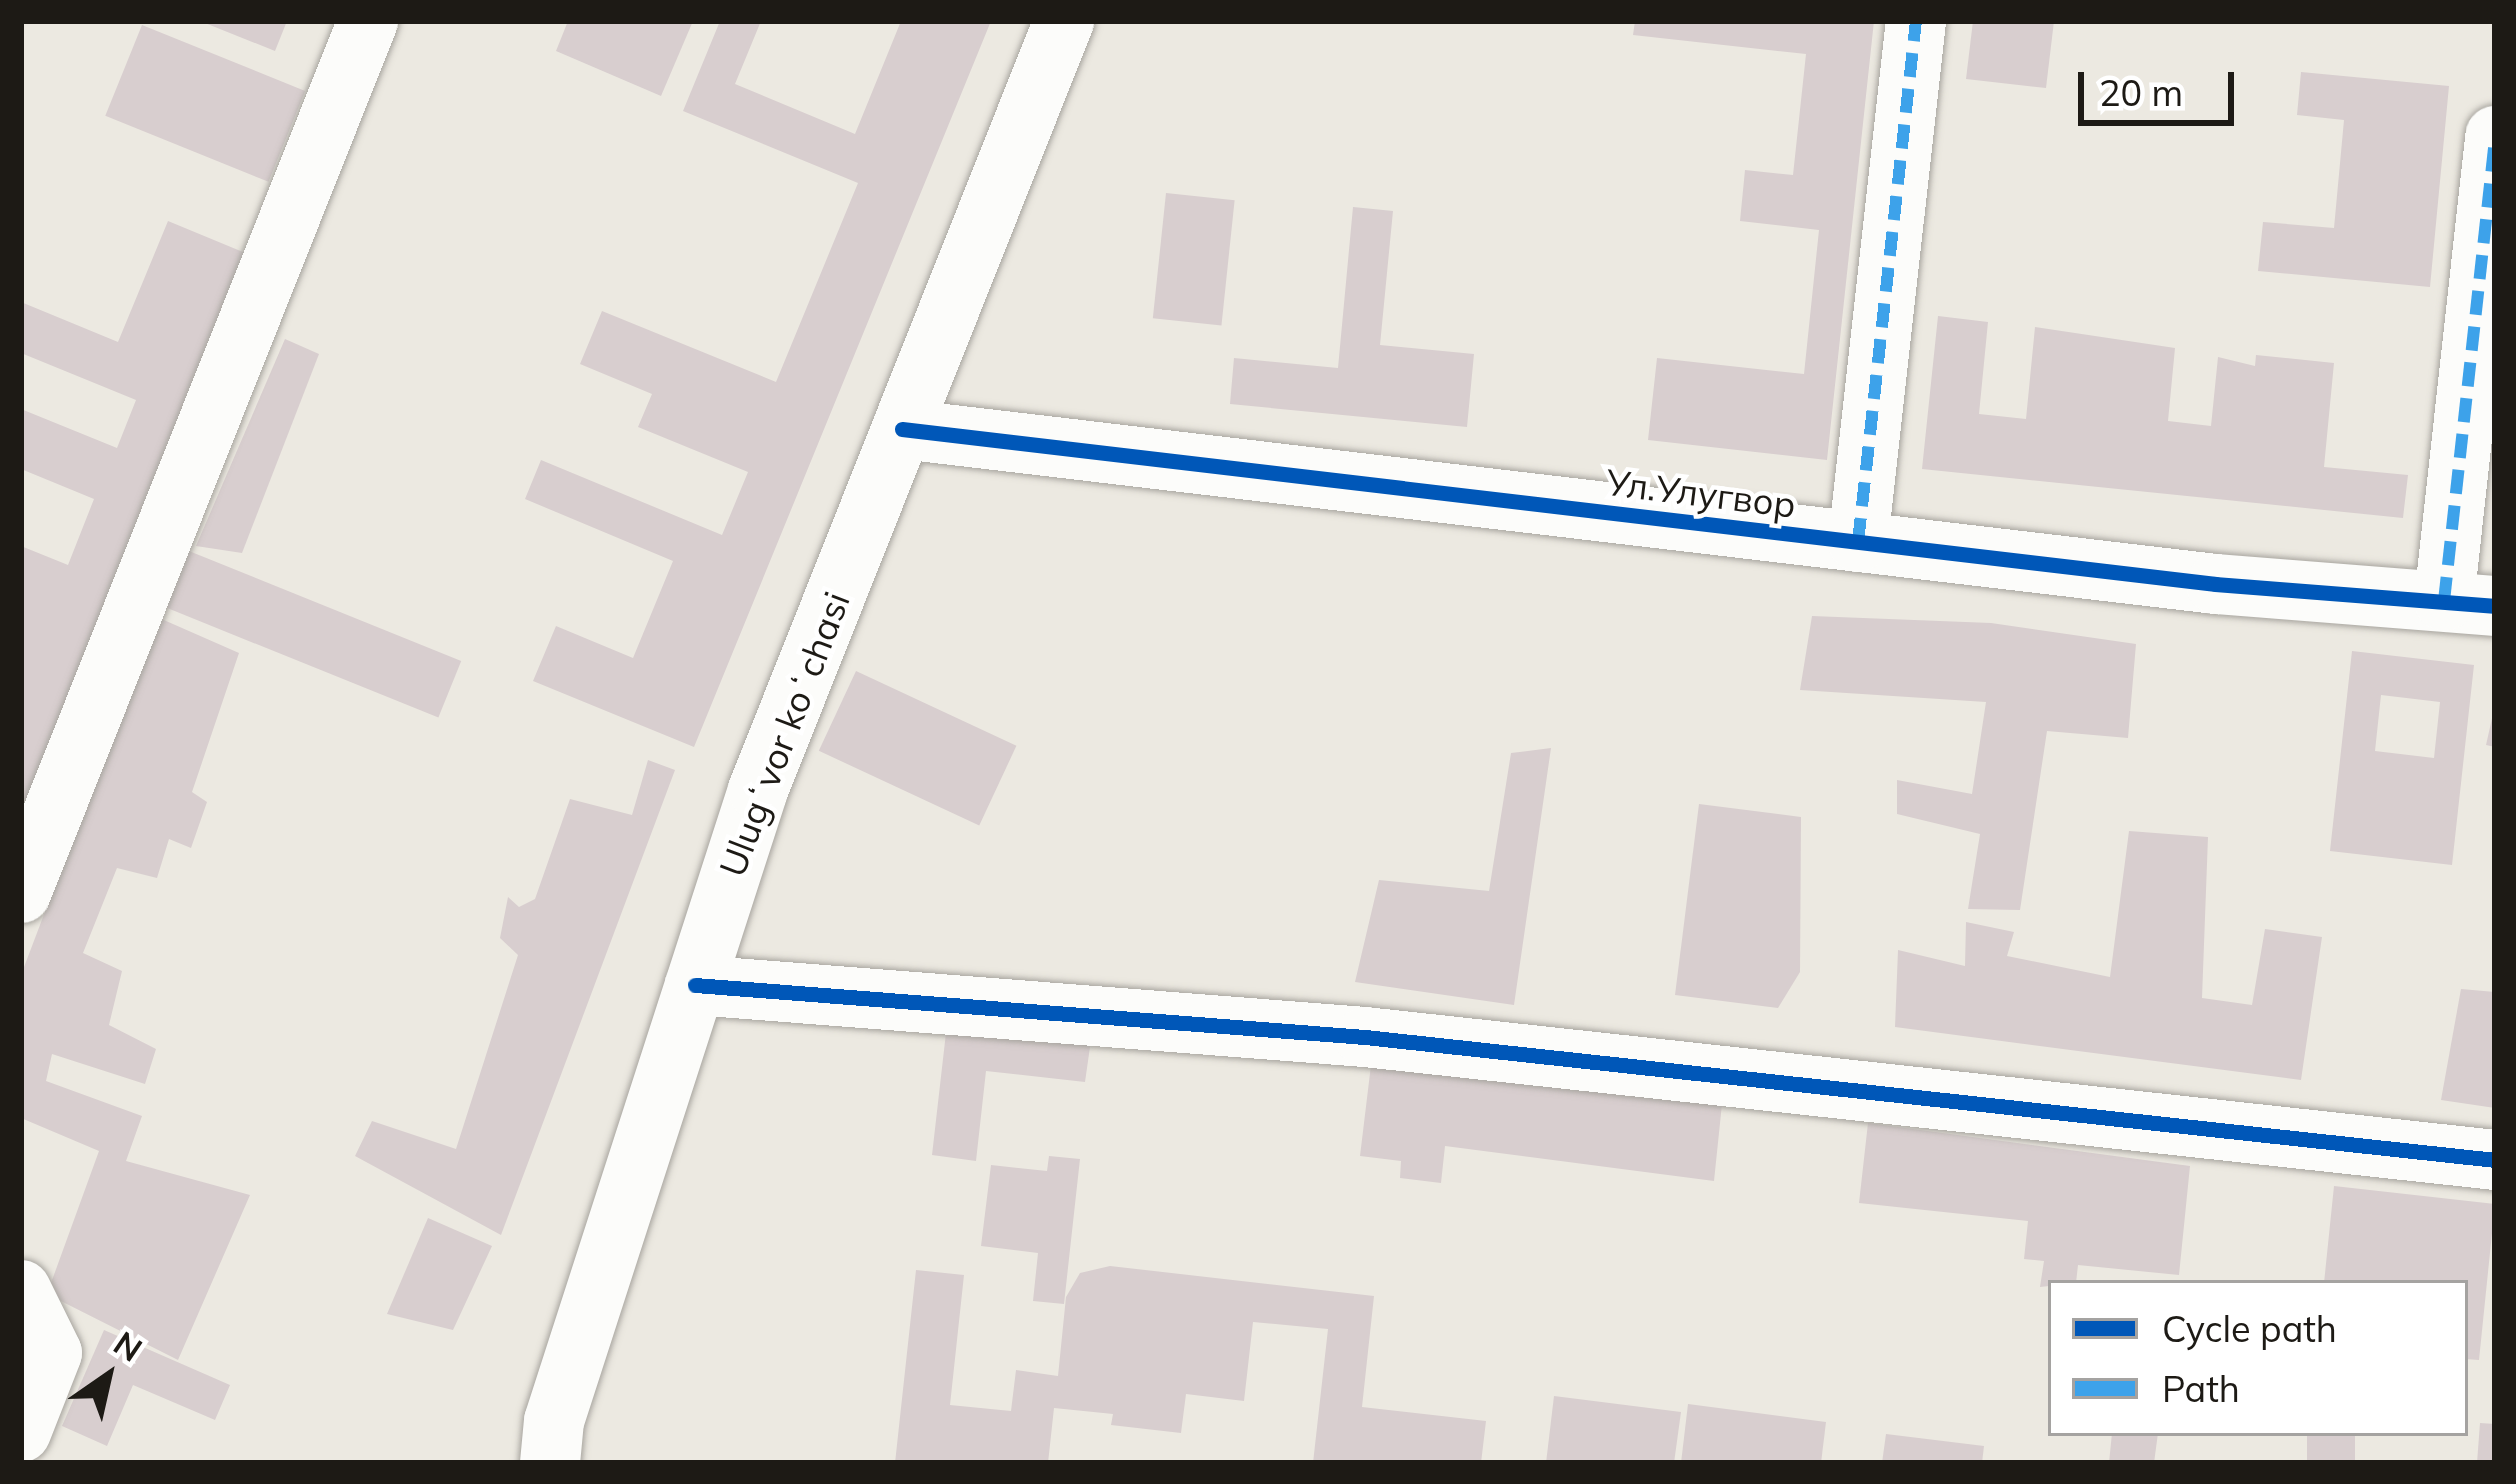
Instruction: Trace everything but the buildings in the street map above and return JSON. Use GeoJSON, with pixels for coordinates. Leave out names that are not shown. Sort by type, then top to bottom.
{"type":"FeatureCollection","features":[{"type":"Feature","properties":{"kind":"street"},"geometry":{"type":"LineString","coordinates":[[21,893],[368,21]]}},
{"type":"Feature","properties":{"kind":"street","name":"Ulugʻvor koʻchasi"},"geometry":{"type":"LineString","coordinates":[[550,1463],[554,1420],[758,790],[1064,21]]}},
{"type":"Feature","properties":{"kind":"street"},"geometry":{"type":"LineString","coordinates":[[1858,542],[1916,21]]}},
{"type":"Feature","properties":{"kind":"street","name":"Ул.Улугвор"},"geometry":{"type":"LineString","coordinates":[[902,429],[1858,542],[2469,604],[2495,136]]}},
{"type":"Feature","properties":{"kind":"street"},"geometry":{"type":"LineString","coordinates":[[695,985],[1365,1037],[2495,1160]]}},
{"type":"Feature","properties":{"kind":"street"},"geometry":{"type":"LineString","coordinates":[[21,1289],[52,1353],[21,1432]]}},
{"type":"Feature","properties":{"kind":"marked path"},"geometry":{"type":"LineString","coordinates":[[1858,542],[1916,21]]}},
{"type":"Feature","properties":{"kind":"marked path"},"geometry":{"type":"LineString","coordinates":[[2444,601],[2495,136]]}},
{"type":"Feature","properties":{"kind":"cycle path"},"geometry":{"type":"LineString","coordinates":[[902,429],[2216,584],[2495,606]]}},
{"type":"Feature","properties":{"kind":"cycle path"},"geometry":{"type":"LineString","coordinates":[[695,985],[1365,1037],[2495,1160]]}}]}
